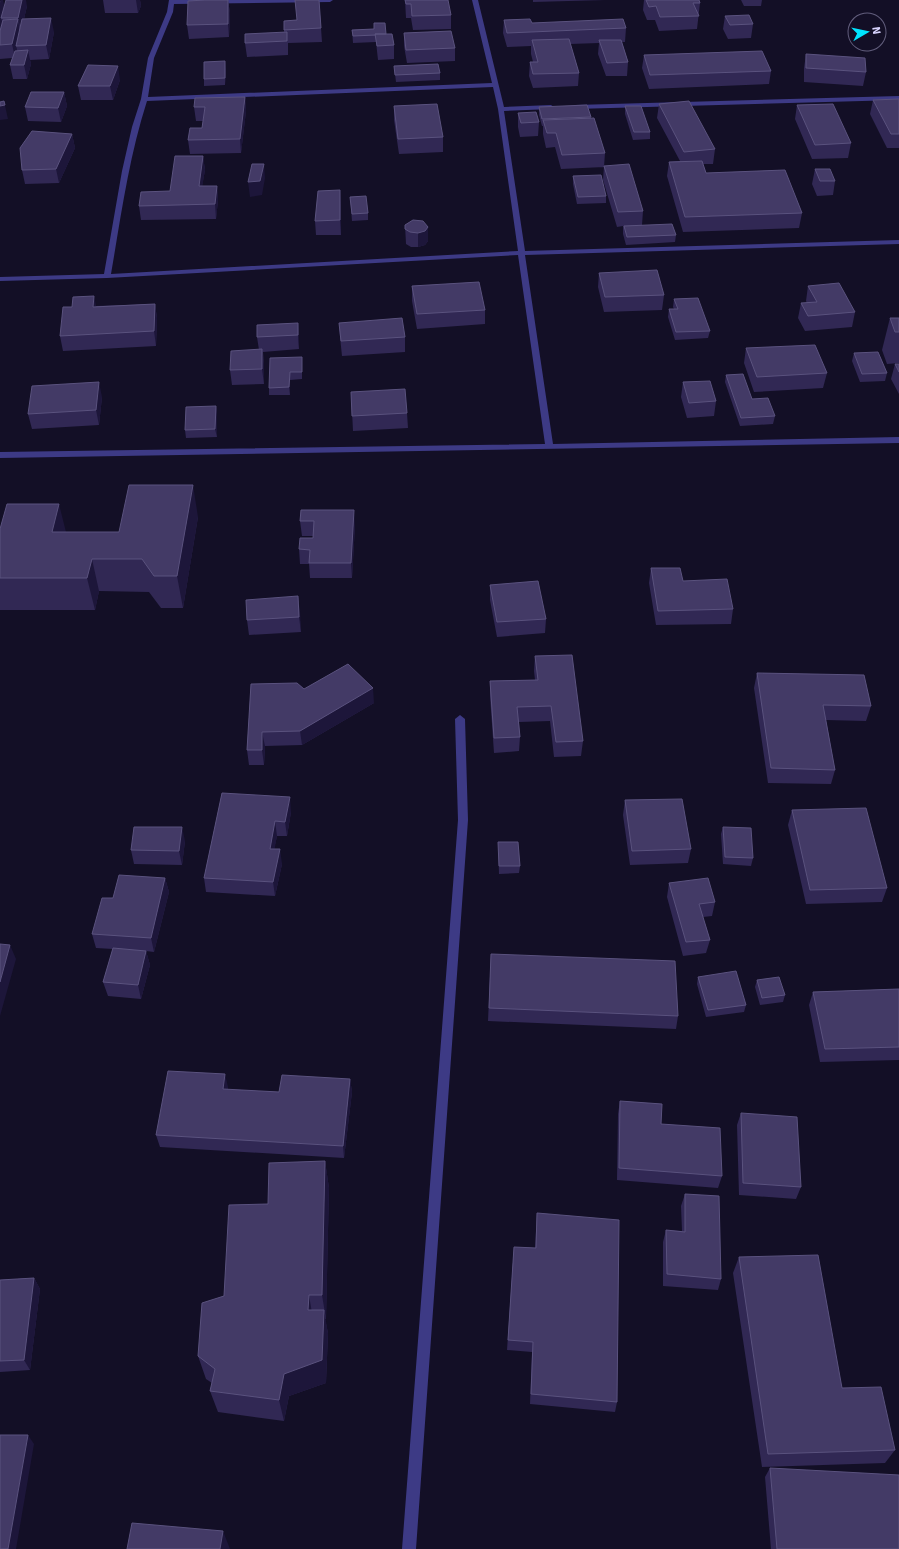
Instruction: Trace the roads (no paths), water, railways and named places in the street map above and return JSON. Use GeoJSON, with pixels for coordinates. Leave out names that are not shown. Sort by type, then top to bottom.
{"type":"FeatureCollection","features":[{"type":"Feature","properties":{"kind":"street"},"geometry":{"type":"LineString","coordinates":[[107,276],[125,171],[135,127],[144,99],[150,58],[170,12],[172,1],[330,0]]}},
{"type":"Feature","properties":{"kind":"street"},"geometry":{"type":"LineString","coordinates":[[475,0],[501,109],[523,253],[549,447]]}},
{"type":"Feature","properties":{"kind":"street"},"geometry":{"type":"LineString","coordinates":[[144,99],[495,85]]}},
{"type":"Feature","properties":{"kind":"street"},"geometry":{"type":"LineString","coordinates":[[565,107],[899,98]]}},
{"type":"Feature","properties":{"kind":"street"},"geometry":{"type":"LineString","coordinates":[[501,109],[557,107]]}},
{"type":"Feature","properties":{"kind":"street"},"geometry":{"type":"LineString","coordinates":[[0,279],[107,276],[523,253],[899,242]]}},
{"type":"Feature","properties":{"kind":"street"},"geometry":{"type":"LineString","coordinates":[[0,455],[899,440]]}},
{"type":"Feature","properties":{"kind":"street"},"geometry":{"type":"LineString","coordinates":[[409,1549],[463,820],[460,719]]}}]}
